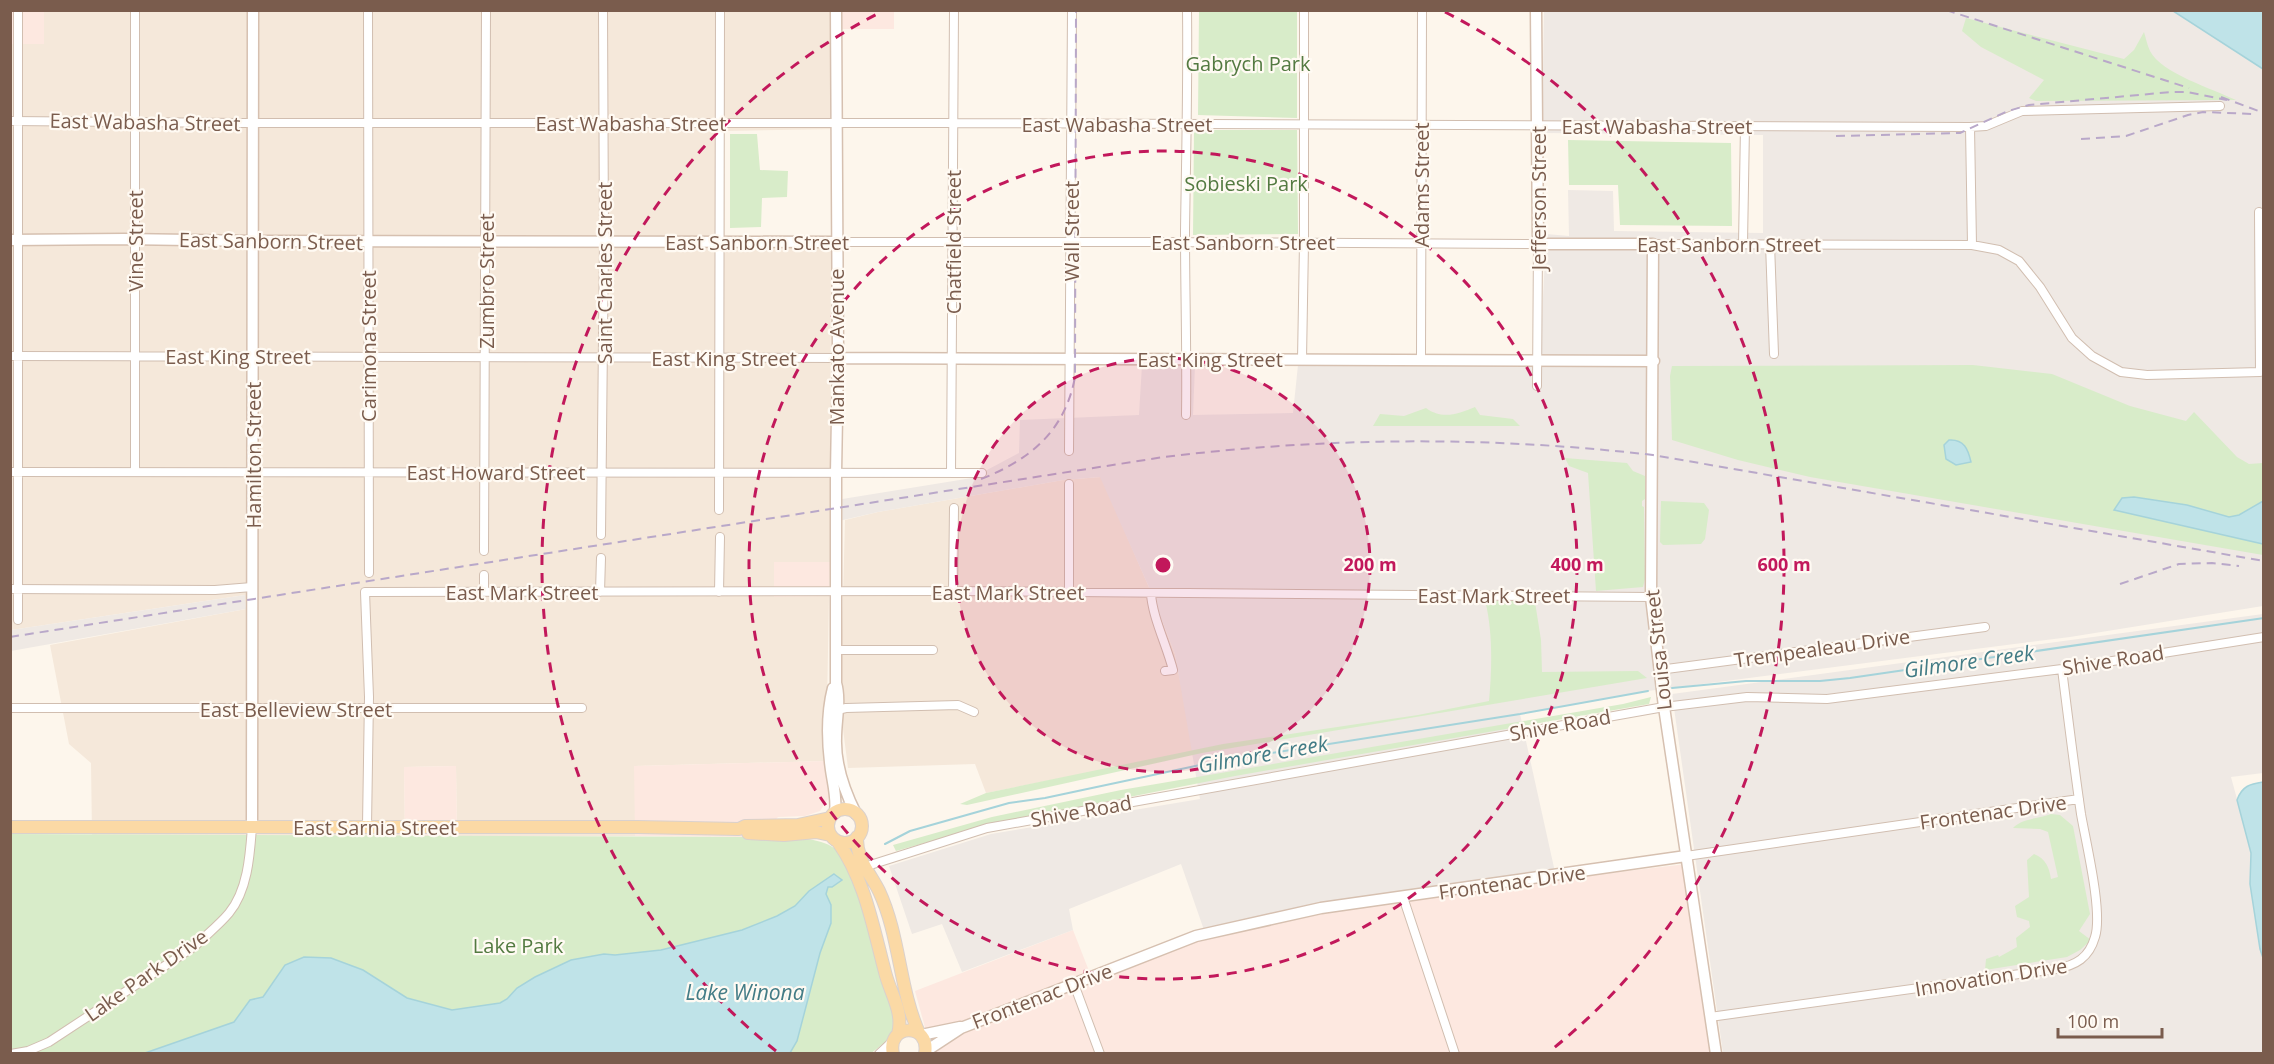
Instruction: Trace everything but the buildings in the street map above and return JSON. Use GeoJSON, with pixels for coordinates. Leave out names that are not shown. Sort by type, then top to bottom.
{"type":"FeatureCollection","features":[{"type":"Feature","properties":{"kind":"main road"},"geometry":{"type":"LineString","coordinates":[[832,815],[846,810],[856,814]]}},
{"type":"Feature","properties":{"kind":"main road","name":"Mankato Avenue"},"geometry":{"type":"LineString","coordinates":[[856,814],[861,824],[857,837],[859,854],[889,918],[906,996],[920,1034],[925,1041],[926,1052]]}},
{"type":"Feature","properties":{"kind":"main road","name":"East Sarnia Street"},"geometry":{"type":"LineString","coordinates":[[739,829],[745,826],[798,825],[832,815]]}},
{"type":"Feature","properties":{"kind":"main road","name":"Mankato Avenue"},"geometry":{"type":"LineString","coordinates":[[832,815],[828,827],[852,866],[872,918],[885,973],[900,1015],[895,1043]]}},
{"type":"Feature","properties":{"kind":"main road","name":"East Sarnia Street"},"geometry":{"type":"LineString","coordinates":[[10,827],[367,826],[739,829],[771,835],[816,832],[834,838]]}},
{"type":"Feature","properties":{"kind":"main road"},"geometry":{"type":"LineString","coordinates":[[834,838],[848,842],[857,837]]}},
{"type":"Feature","properties":{"kind":"main road"},"geometry":{"type":"LineString","coordinates":[[895,1043],[908,1030],[920,1034]]}},
{"type":"Feature","properties":{"kind":"street"},"geometry":{"type":"LineString","coordinates":[[18,10],[14,121],[14,589],[18,620]]}},
{"type":"Feature","properties":{"kind":"street","name":"Vine Street"},"geometry":{"type":"LineString","coordinates":[[135,10],[135,472]]}},
{"type":"Feature","properties":{"kind":"street","name":"Hamilton Street"},"geometry":{"type":"LineString","coordinates":[[252,827],[253,10]]}},
{"type":"Feature","properties":{"kind":"street","name":"Carimona Street"},"geometry":{"type":"LineString","coordinates":[[368,10],[369,573]]}},
{"type":"Feature","properties":{"kind":"street","name":"Zumbro Street"},"geometry":{"type":"LineString","coordinates":[[483,551],[486,10]]}},
{"type":"Feature","properties":{"kind":"street","name":"Saint Charles Street"},"geometry":{"type":"LineString","coordinates":[[602,535],[603,10]]}},
{"type":"Feature","properties":{"kind":"street"},"geometry":{"type":"LineString","coordinates":[[719,510],[720,10]]}},
{"type":"Feature","properties":{"kind":"street","name":"Mankato Avenue"},"geometry":{"type":"LineString","coordinates":[[836,10],[838,358],[836,683],[839,691],[837,761],[844,789],[856,814]]}},
{"type":"Feature","properties":{"kind":"street","name":"Chatfield Street"},"geometry":{"type":"LineString","coordinates":[[951,473],[954,10]]}},
{"type":"Feature","properties":{"kind":"street","name":"Wall Street"},"geometry":{"type":"LineString","coordinates":[[1069,451],[1072,10]]}},
{"type":"Feature","properties":{"kind":"street"},"geometry":{"type":"LineString","coordinates":[[1186,415],[1187,10]]}},
{"type":"Feature","properties":{"kind":"street"},"geometry":{"type":"LineString","coordinates":[[1302,360],[1305,243],[1304,10]]}},
{"type":"Feature","properties":{"kind":"street","name":"Adams Street"},"geometry":{"type":"LineString","coordinates":[[1421,360],[1422,10]]}},
{"type":"Feature","properties":{"kind":"street","name":"Jefferson Street"},"geometry":{"type":"LineString","coordinates":[[1536,10],[1537,386]]}},
{"type":"Feature","properties":{"kind":"street","name":"East Wabasha Street"},"geometry":{"type":"LineString","coordinates":[[14,121],[1970,127],[1986,126],[2022,111],[2220,106]]}},
{"type":"Feature","properties":{"kind":"street"},"geometry":{"type":"LineString","coordinates":[[1743,244],[1745,126]]}},
{"type":"Feature","properties":{"kind":"street"},"geometry":{"type":"LineString","coordinates":[[1970,127],[1972,245]]}},
{"type":"Feature","properties":{"kind":"street","name":"East Sanborn Street"},"geometry":{"type":"LineString","coordinates":[[14,240],[1972,245],[1999,250],[2019,261],[2040,287],[2072,338],[2092,356],[2121,372],[2138,374],[2260,372],[2262,280],[2259,212]]}},
{"type":"Feature","properties":{"kind":"street","name":"Louisa Street"},"geometry":{"type":"LineString","coordinates":[[1653,244],[1651,597],[1664,707],[1716,1053]]}},
{"type":"Feature","properties":{"kind":"street"},"geometry":{"type":"LineString","coordinates":[[1770,244],[1774,354]]}},
{"type":"Feature","properties":{"kind":"street","name":"East King Street"},"geometry":{"type":"LineString","coordinates":[[14,356],[1654,361]]}},
{"type":"Feature","properties":{"kind":"street","name":"East Howard Street"},"geometry":{"type":"LineString","coordinates":[[14,472],[982,473]]}},
{"type":"Feature","properties":{"kind":"street"},"geometry":{"type":"LineString","coordinates":[[1069,484],[1069,592]]}},
{"type":"Feature","properties":{"kind":"street"},"geometry":{"type":"LineString","coordinates":[[953,591],[954,508]]}},
{"type":"Feature","properties":{"kind":"street"},"geometry":{"type":"LineString","coordinates":[[719,592],[720,537]]}},
{"type":"Feature","properties":{"kind":"street"},"geometry":{"type":"LineString","coordinates":[[600,592],[601,558]]}},
{"type":"Feature","properties":{"kind":"street"},"geometry":{"type":"LineString","coordinates":[[484,575],[484,592]]}},
{"type":"Feature","properties":{"kind":"street"},"geometry":{"type":"LineString","coordinates":[[14,589],[215,590],[252,587]]}},
{"type":"Feature","properties":{"kind":"street","name":"East Mark Street"},"geometry":{"type":"LineString","coordinates":[[369,709],[366,592],[953,591],[1651,597]]}},
{"type":"Feature","properties":{"kind":"street"},"geometry":{"type":"LineString","coordinates":[[1150,593],[1151,605],[1165,639],[1173,670],[1166,671]]}},
{"type":"Feature","properties":{"kind":"street","name":"Trempealeau Drive"},"geometry":{"type":"LineString","coordinates":[[1659,670],[1985,627]]}},
{"type":"Feature","properties":{"kind":"street","name":"Shive Road"},"geometry":{"type":"LineString","coordinates":[[864,867],[987,828],[1664,707],[1747,697],[1827,699],[2062,669],[2264,636]]}},
{"type":"Feature","properties":{"kind":"street"},"geometry":{"type":"LineString","coordinates":[[836,650],[933,650]]}},
{"type":"Feature","properties":{"kind":"street","name":"Innovation Drive"},"geometry":{"type":"LineString","coordinates":[[1710,1017],[2050,970],[2071,966],[2083,960],[2091,949],[2098,919],[2062,669]]}},
{"type":"Feature","properties":{"kind":"street","name":"Mankato Avenue"},"geometry":{"type":"LineString","coordinates":[[832,815],[836,797],[830,762],[828,728],[833,689],[836,683]]}},
{"type":"Feature","properties":{"kind":"street"},"geometry":{"type":"LineString","coordinates":[[837,710],[958,705],[974,712]]}},
{"type":"Feature","properties":{"kind":"street","name":"East Belleview Street"},"geometry":{"type":"LineString","coordinates":[[10,708],[582,708]]}},
{"type":"Feature","properties":{"kind":"street"},"geometry":{"type":"LineString","coordinates":[[367,826],[369,709]]}},
{"type":"Feature","properties":{"kind":"street","name":"Frontenac Drive"},"geometry":{"type":"LineString","coordinates":[[920,1034],[961,1028],[1196,936],[1321,908],[2079,799]]}},
{"type":"Feature","properties":{"kind":"street","name":"Lake Park Drive"},"geometry":{"type":"LineString","coordinates":[[10,1053],[28,1051],[49,1042],[185,952],[215,927],[231,911],[241,890],[249,861],[252,827]]}},
{"type":"Feature","properties":{"kind":"street"},"geometry":{"type":"LineString","coordinates":[[1403,897],[1455,1053]]}},
{"type":"Feature","properties":{"kind":"street"},"geometry":{"type":"LineString","coordinates":[[1074,984],[1100,1053]]}},
{"type":"Feature","properties":{"kind":"street","name":"Frontenac Drive"},"geometry":{"type":"LineString","coordinates":[[926,1052],[961,1028]]}},
{"type":"Feature","properties":{"kind":"street"},"geometry":{"type":"LineString","coordinates":[[879,1053],[895,1043]]}},
{"type":"Feature","properties":{"kind":"shaded area"},"geometry":{"type":"Polygon","coordinates":[[[44,10],[839,11],[840,129],[724,131],[725,245],[831,246],[830,562],[774,562],[774,596],[829,596],[826,761],[635,766],[635,836],[457,836],[456,766],[404,767],[405,836],[92,835],[91,763],[69,744],[50,645],[246,609],[245,595],[11,630],[10,44],[44,43],[44,10]]]}},
{"type":"Feature","properties":{"kind":"shaded area"},"geometry":{"type":"Polygon","coordinates":[[[10,11],[44,11],[44,44],[11,44],[10,11]]]}},
{"type":"Feature","properties":{"kind":"shaded area"},"geometry":{"type":"Polygon","coordinates":[[[839,11],[894,11],[894,29],[839,29],[839,11]]]}},
{"type":"Feature","properties":{"kind":"shaded area"},"geometry":{"type":"Polygon","coordinates":[[[1544,11],[2173,11],[2263,69],[2263,606],[2070,637],[1648,691],[1520,714],[1555,872],[1204,930],[1181,864],[1069,909],[1073,930],[962,972],[942,924],[912,934],[889,866],[991,834],[1200,799],[1175,654],[1148,585],[1100,477],[1063,480],[878,512],[830,523],[830,501],[972,478],[1019,453],[1020,420],[1139,415],[1142,365],[1195,365],[1193,415],[1293,413],[1298,365],[1540,364],[1546,234],[1569,236],[1568,190],[1613,191],[1614,231],[1763,233],[1763,135],[1542,133],[1544,11]]]}},
{"type":"Feature","properties":{"kind":"shaded area"},"geometry":{"type":"Polygon","coordinates":[[[1101,477],[1175,654],[1194,756],[1187,753],[986,793],[975,764],[848,768],[843,729],[841,674],[845,520],[878,512],[1063,480],[1101,477]]]}},
{"type":"Feature","properties":{"kind":"shaded area"},"geometry":{"type":"Polygon","coordinates":[[[774,562],[830,562],[829,596],[774,597],[774,562]]]}},
{"type":"Feature","properties":{"kind":"shaded area"},"geometry":{"type":"Polygon","coordinates":[[[245,595],[246,609],[11,651],[11,630],[245,595]]]}},
{"type":"Feature","properties":{"kind":"shaded area"},"geometry":{"type":"Polygon","coordinates":[[[2263,614],[2263,773],[2231,777],[2263,894],[2263,1053],[1723,1053],[1672,694],[2263,614]]]}},
{"type":"Feature","properties":{"kind":"shaded area"},"geometry":{"type":"Polygon","coordinates":[[[826,761],[831,787],[828,799],[820,811],[805,816],[778,817],[761,837],[635,836],[634,766],[826,761]]]}},
{"type":"Feature","properties":{"kind":"shaded area"},"geometry":{"type":"Polygon","coordinates":[[[456,766],[457,836],[405,836],[404,767],[456,766]]]}},
{"type":"Feature","properties":{"kind":"shaded area"},"geometry":{"type":"Polygon","coordinates":[[[1687,864],[1716,1053],[932,1053],[915,991],[1073,930],[1091,976],[1196,936],[1403,897],[1687,864]]]}},
{"type":"Feature","properties":{"kind":"green space","name":"Gabrych Park"},"geometry":{"type":"Polygon","coordinates":[[[1199,11],[1297,11],[1297,118],[1198,115],[1199,11]]]}},
{"type":"Feature","properties":{"kind":"green space"},"geometry":{"type":"Polygon","coordinates":[[[1966,18],[2124,59],[2134,50],[2144,32],[2150,51],[2165,66],[2188,80],[2236,100],[2036,101],[2029,98],[2044,80],[1981,47],[1962,31],[1966,18]]]}},
{"type":"Feature","properties":{"kind":"green space","name":"Sobieski Park"},"geometry":{"type":"Polygon","coordinates":[[[1194,130],[1297,130],[1298,234],[1193,235],[1194,130]]]}},
{"type":"Feature","properties":{"kind":"green space"},"geometry":{"type":"Polygon","coordinates":[[[730,134],[757,134],[760,170],[788,171],[787,197],[762,198],[761,227],[730,228],[730,134]]]}},
{"type":"Feature","properties":{"kind":"green space"},"geometry":{"type":"Polygon","coordinates":[[[1568,140],[1731,143],[1732,226],[1620,225],[1618,185],[1569,185],[1568,140]]]}},
{"type":"Feature","properties":{"kind":"green space"},"geometry":{"type":"Polygon","coordinates":[[[1973,365],[2052,374],[2130,406],[2186,421],[2194,412],[2237,457],[2249,464],[2263,463],[2263,555],[1810,477],[1738,460],[1672,440],[1670,376],[1672,366],[1973,365]]]}},
{"type":"Feature","properties":{"kind":"green space"},"geometry":{"type":"Polygon","coordinates":[[[1475,407],[1480,415],[1513,419],[1520,426],[1373,426],[1380,414],[1404,416],[1426,408],[1438,414],[1450,415],[1475,407]]]}},
{"type":"Feature","properties":{"kind":"green space"},"geometry":{"type":"Polygon","coordinates":[[[1565,458],[1627,463],[1633,471],[1645,476],[1645,499],[1642,501],[1645,579],[1643,587],[1596,591],[1588,473],[1569,466],[1565,458]]]}},
{"type":"Feature","properties":{"kind":"green space"},"geometry":{"type":"Polygon","coordinates":[[[1661,501],[1704,503],[1709,510],[1705,539],[1701,544],[1663,545],[1660,542],[1661,501]]]}},
{"type":"Feature","properties":{"kind":"green space"},"geometry":{"type":"Polygon","coordinates":[[[1485,600],[1535,602],[1541,640],[1542,672],[1638,671],[1647,678],[1202,753],[967,805],[960,804],[986,793],[1223,744],[1418,715],[1489,701],[1491,650],[1485,600]]]}},
{"type":"Feature","properties":{"kind":"green space"},"geometry":{"type":"Polygon","coordinates":[[[1651,697],[1649,704],[1235,776],[989,825],[896,851],[893,845],[992,817],[1121,790],[1623,704],[1651,697]]]}},
{"type":"Feature","properties":{"kind":"green space"},"geometry":{"type":"Polygon","coordinates":[[[2051,814],[2060,815],[2073,826],[2090,914],[2079,931],[2091,940],[2080,950],[2067,957],[1985,970],[1986,959],[1998,955],[1999,957],[2017,947],[2016,938],[2030,927],[2029,921],[2017,917],[2015,906],[2029,897],[2027,860],[2034,854],[2038,856],[2046,864],[2051,879],[2058,877],[2048,832],[2040,829],[2013,828],[2026,820],[2051,814]]]}},
{"type":"Feature","properties":{"kind":"green space","name":"Lake Park"},"geometry":{"type":"Polygon","coordinates":[[[11,834],[779,837],[819,841],[834,848],[843,859],[852,878],[878,956],[895,1021],[894,1027],[887,1040],[870,1054],[11,1053],[11,834]]]}},
{"type":"Feature","properties":{"kind":"water"},"geometry":{"type":"Polygon","coordinates":[[[2173,11],[2263,11],[2263,69],[2173,11]]]}},
{"type":"Feature","properties":{"kind":"water"},"geometry":{"type":"Polygon","coordinates":[[[1949,440],[1962,443],[1971,462],[1956,465],[1946,459],[1944,445],[1949,440]]]}},
{"type":"Feature","properties":{"kind":"water"},"geometry":{"type":"Polygon","coordinates":[[[2134,497],[2187,505],[2229,517],[2239,515],[2263,501],[2263,544],[2114,510],[2122,498],[2134,497]]]}},
{"type":"Feature","properties":{"kind":"water"},"geometry":{"type":"Polygon","coordinates":[[[2264,782],[2263,958],[2250,884],[2251,853],[2237,800],[2247,786],[2264,782]]]}},
{"type":"Feature","properties":{"kind":"water","name":"Lake Winona"},"geometry":{"type":"Polygon","coordinates":[[[834,874],[842,880],[828,887],[826,894],[831,905],[831,923],[820,953],[797,1041],[790,1053],[145,1053],[234,1022],[250,1000],[263,997],[285,965],[304,957],[331,958],[363,970],[407,998],[452,1010],[500,1003],[517,988],[535,977],[571,960],[604,954],[661,950],[742,930],[795,906],[809,891],[834,874]]]}},
{"type":"Feature","properties":{"kind":"waterway","name":"Gilmore Creek"},"geometry":{"type":"LineString","coordinates":[[1672,688],[1746,681],[1820,681],[1850,678],[2264,618]]}},
{"type":"Feature","properties":{"kind":"waterway","name":"Gilmore Creek"},"geometry":{"type":"LineString","coordinates":[[885,844],[910,831],[1009,803],[1045,798],[1214,762],[1520,714],[1648,691]]}},
{"type":"Feature","properties":{"kind":"railway"},"geometry":{"type":"LineString","coordinates":[[981,479],[1015,463],[1043,441],[1063,413],[1075,377],[1076,10]]}},
{"type":"Feature","properties":{"kind":"railway"},"geometry":{"type":"LineString","coordinates":[[1946,10],[2189,88]]}},
{"type":"Feature","properties":{"kind":"railway"},"geometry":{"type":"LineString","coordinates":[[1836,136],[1960,133],[2008,111],[2029,105],[2171,92],[2187,92],[2227,100]]}},
{"type":"Feature","properties":{"kind":"railway"},"geometry":{"type":"LineString","coordinates":[[2221,97],[2264,113]]}},
{"type":"Feature","properties":{"kind":"railway"},"geometry":{"type":"LineString","coordinates":[[2081,139],[2126,136],[2203,112],[2252,114]]}},
{"type":"Feature","properties":{"kind":"railway"},"geometry":{"type":"LineString","coordinates":[[10,637],[1164,457],[1225,450],[1347,443],[1408,441],[1530,444],[1653,455],[2264,561]]}},
{"type":"Feature","properties":{"kind":"railway"},"geometry":{"type":"LineString","coordinates":[[2120,584],[2179,564],[2212,563],[2239,566]]}}]}
